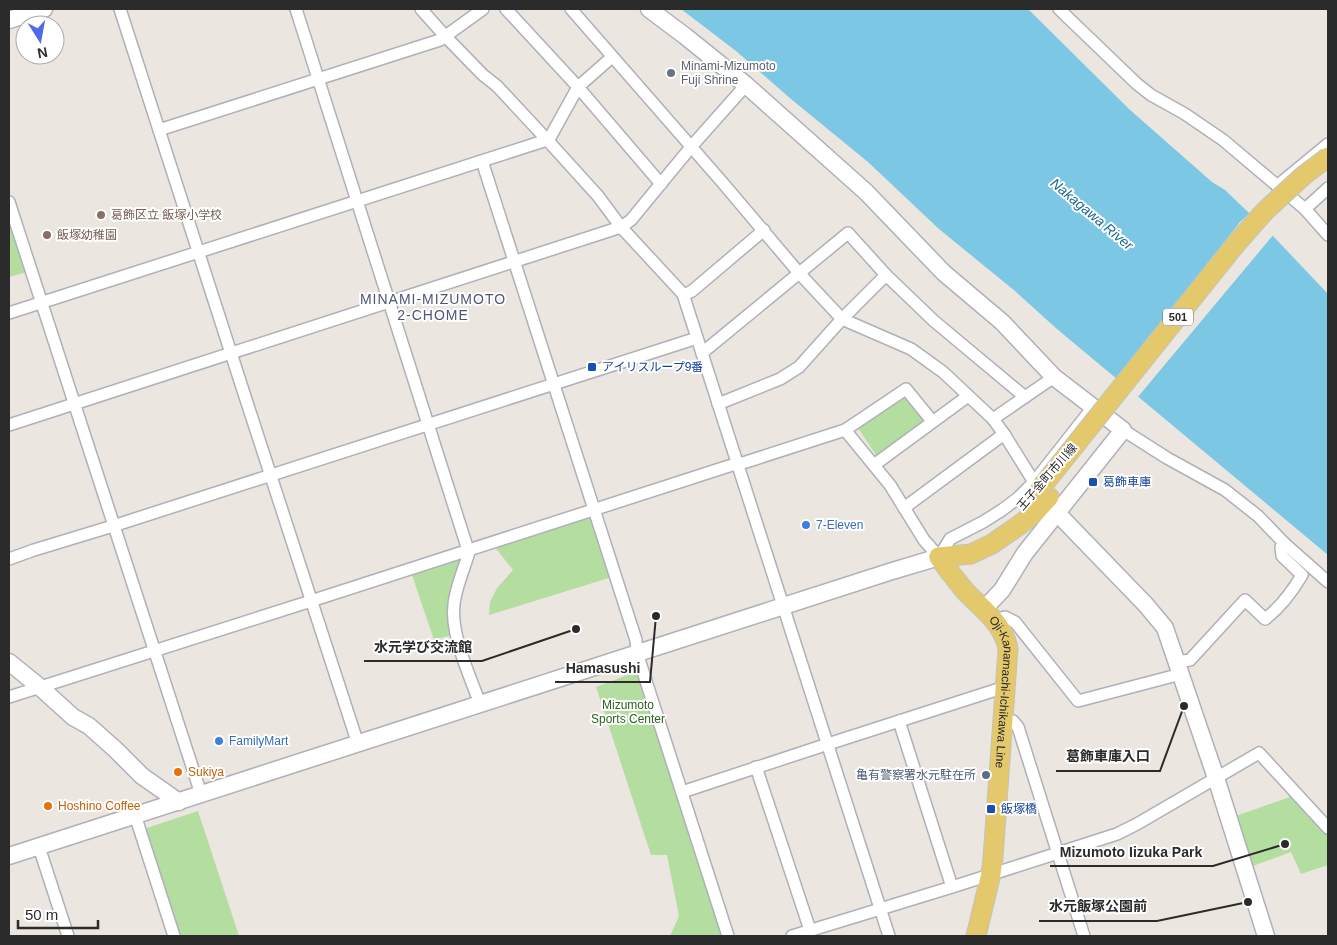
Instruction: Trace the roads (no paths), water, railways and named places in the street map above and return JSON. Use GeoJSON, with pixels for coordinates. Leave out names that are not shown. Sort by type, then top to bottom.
{"type":"FeatureCollection","features":[{"type":"Feature","properties":{"kind":"main road","name":"王子金町市川線"},"geometry":{"type":"LineString","coordinates":[[939,557],[972,554],[992,544],[1035,512],[1045,495],[1235,245],[1265,211],[1303,176],[1328,157]]}},
{"type":"Feature","properties":{"kind":"main road","name":"王子金町市川線"},"geometry":{"type":"LineString","coordinates":[[1045,495],[1242,253],[1276,215],[1328,170]]}},
{"type":"Feature","properties":{"kind":"main road","name":"Oji-Kanamachi-Ichikawa Line"},"geometry":{"type":"LineString","coordinates":[[939,557],[961,586],[1000,628],[1007,642],[1008,650],[1005,687],[1008,721],[991,874],[976,936]]}},
{"type":"Feature","properties":{"kind":"street"},"geometry":{"type":"LineString","coordinates":[[9,20],[44,9]]}},
{"type":"Feature","properties":{"kind":"street"},"geometry":{"type":"LineString","coordinates":[[120,9],[358,744]]}},
{"type":"Feature","properties":{"kind":"street"},"geometry":{"type":"LineString","coordinates":[[296,9],[469,549],[454,604],[453,622],[457,639],[480,704]]}},
{"type":"Feature","properties":{"kind":"street"},"geometry":{"type":"LineString","coordinates":[[420,9],[483,75],[497,86],[547,140],[598,196],[621,227],[684,295],[889,936]]}},
{"type":"Feature","properties":{"kind":"street"},"geometry":{"type":"LineString","coordinates":[[159,130],[431,42],[445,36],[483,9]]}},
{"type":"Feature","properties":{"kind":"street"},"geometry":{"type":"LineString","coordinates":[[506,9],[578,87],[661,184]]}},
{"type":"Feature","properties":{"kind":"street"},"geometry":{"type":"LineString","coordinates":[[571,9],[842,319],[911,349],[943,372],[993,419],[1045,495],[1161,622],[1165,628],[1216,778],[1266,936]]}},
{"type":"Feature","properties":{"kind":"street"},"geometry":{"type":"LineString","coordinates":[[649,9],[746,85],[866,192],[944,273],[1002,322],[1054,377],[1123,430],[1167,458],[1225,490],[1258,516],[1284,543],[1328,582]]}},
{"type":"Feature","properties":{"kind":"street"},"geometry":{"type":"LineString","coordinates":[[1059,9],[1136,84],[1223,140],[1305,209],[1328,235]]}},
{"type":"Feature","properties":{"kind":"street"},"geometry":{"type":"LineString","coordinates":[[9,313],[547,140],[578,87],[612,57]]}},
{"type":"Feature","properties":{"kind":"street"},"geometry":{"type":"LineString","coordinates":[[9,425],[621,227],[631,220],[691,147],[746,85]]}},
{"type":"Feature","properties":{"kind":"street"},"geometry":{"type":"LineString","coordinates":[[1277,186],[1328,144]]}},
{"type":"Feature","properties":{"kind":"street"},"geometry":{"type":"LineString","coordinates":[[482,161],[636,640],[637,654],[728,936]]}},
{"type":"Feature","properties":{"kind":"street"},"geometry":{"type":"LineString","coordinates":[[1305,209],[1328,188]]}},
{"type":"Feature","properties":{"kind":"street"},"geometry":{"type":"LineString","coordinates":[[9,202],[201,794]]}},
{"type":"Feature","properties":{"kind":"street"},"geometry":{"type":"LineString","coordinates":[[684,295],[764,230]]}},
{"type":"Feature","properties":{"kind":"street"},"geometry":{"type":"LineString","coordinates":[[702,352],[848,232],[886,275],[934,321],[1025,397]]}},
{"type":"Feature","properties":{"kind":"street"},"geometry":{"type":"LineString","coordinates":[[718,404],[786,376],[799,367],[842,319],[886,275]]}},
{"type":"Feature","properties":{"kind":"street"},"geometry":{"type":"LineString","coordinates":[[9,559],[697,338]]}},
{"type":"Feature","properties":{"kind":"street"},"geometry":{"type":"LineString","coordinates":[[993,419],[1054,377]]}},
{"type":"Feature","properties":{"kind":"street"},"geometry":{"type":"LineString","coordinates":[[9,697],[845,430],[906,389],[932,421]]}},
{"type":"Feature","properties":{"kind":"street"},"geometry":{"type":"LineString","coordinates":[[874,465],[968,396]]}},
{"type":"Feature","properties":{"kind":"street"},"geometry":{"type":"LineString","coordinates":[[1092,407],[1045,495],[1026,553],[1002,590],[989,615],[1005,617],[1015,622],[1078,701],[1178,668],[1190,660],[1245,600],[1265,619],[1275,612],[1291,593],[1302,575],[1282,556],[1281,547],[1284,543]]}},
{"type":"Feature","properties":{"kind":"street"},"geometry":{"type":"LineString","coordinates":[[9,856],[939,557],[926,543],[890,485],[845,430]]}},
{"type":"Feature","properties":{"kind":"street"},"geometry":{"type":"LineString","coordinates":[[1045,495],[1123,430]]}},
{"type":"Feature","properties":{"kind":"street"},"geometry":{"type":"LineString","coordinates":[[904,508],[1004,434]]}},
{"type":"Feature","properties":{"kind":"street"},"geometry":{"type":"LineString","coordinates":[[9,662],[41,688],[73,718],[88,726],[142,776],[179,802]]}},
{"type":"Feature","properties":{"kind":"street"},"geometry":{"type":"LineString","coordinates":[[682,792],[1005,687]]}},
{"type":"Feature","properties":{"kind":"street"},"geometry":{"type":"LineString","coordinates":[[899,721],[952,887]]}},
{"type":"Feature","properties":{"kind":"street"},"geometry":{"type":"LineString","coordinates":[[1008,721],[1018,727],[1084,936]]}},
{"type":"Feature","properties":{"kind":"street"},"geometry":{"type":"LineString","coordinates":[[792,936],[1117,834],[1259,753],[1328,828]]}},
{"type":"Feature","properties":{"kind":"street"},"geometry":{"type":"LineString","coordinates":[[756,768],[810,930]]}},
{"type":"Feature","properties":{"kind":"street"},"geometry":{"type":"LineString","coordinates":[[135,816],[174,936]]}},
{"type":"Feature","properties":{"kind":"street"},"geometry":{"type":"LineString","coordinates":[[39,847],[68,936]]}},
{"type":"Feature","properties":{"kind":"water","name":"Nakagawa River"},"geometry":{"type":"Polygon","coordinates":[[[681,9],[1028,9],[1129,109],[1212,182],[1225,190],[1274,237],[1328,294],[1328,555],[939,229],[868,162],[736,51],[681,9]]]}},
{"type":"Feature","properties":{"kind":"place","name":"Minami-Mizumoto Fuji Shrine"},"geometry":{"type":"Point","coordinates":[671,73]}},
{"type":"Feature","properties":{"kind":"place","name":"葛飾区立 飯塚小学校"},"geometry":{"type":"Point","coordinates":[101,215]}},
{"type":"Feature","properties":{"kind":"place","name":"飯塚幼稚園"},"geometry":{"type":"Point","coordinates":[47,235]}},
{"type":"Feature","properties":{"kind":"place","name":"アイリスループ9番"},"geometry":{"type":"Point","coordinates":[592,367]}},
{"type":"Feature","properties":{"kind":"place","name":"葛飾車庫"},"geometry":{"type":"Point","coordinates":[1093,482]}},
{"type":"Feature","properties":{"kind":"place","name":"7-Eleven"},"geometry":{"type":"Point","coordinates":[806,525]}},
{"type":"Feature","properties":{"kind":"place","name":"Hamasushi"},"geometry":{"type":"Point","coordinates":[656,616]}},
{"type":"Feature","properties":{"kind":"place","name":"水元学び交流館"},"geometry":{"type":"Point","coordinates":[576,629]}},
{"type":"Feature","properties":{"kind":"place","name":"葛飾車庫入口"},"geometry":{"type":"Point","coordinates":[1184,706]}},
{"type":"Feature","properties":{"kind":"place","name":"FamilyMart"},"geometry":{"type":"Point","coordinates":[219,741]}},
{"type":"Feature","properties":{"kind":"place","name":"Sukiya"},"geometry":{"type":"Point","coordinates":[178,772]}},
{"type":"Feature","properties":{"kind":"place","name":"亀有警察署水元駐在所"},"geometry":{"type":"Point","coordinates":[986,775]}},
{"type":"Feature","properties":{"kind":"place","name":"Hoshino Coffee"},"geometry":{"type":"Point","coordinates":[48,806]}},
{"type":"Feature","properties":{"kind":"place","name":"飯塚橋"},"geometry":{"type":"Point","coordinates":[991,809]}},
{"type":"Feature","properties":{"kind":"place","name":"Mizumoto Iizuka Park"},"geometry":{"type":"Point","coordinates":[1285,844]}},
{"type":"Feature","properties":{"kind":"place","name":"水元飯塚公園前"},"geometry":{"type":"Point","coordinates":[1248,902]}},
{"type":"Feature","properties":{"kind":"district","name":"MINAMI-MIZUMOTO 2-CHOME"},"geometry":{"type":"Point","coordinates":[433,308]}},
{"type":"Feature","properties":{"kind":"park label","name":"Mizumoto Sports Center"},"geometry":{"type":"Point","coordinates":[628,712]}}]}
